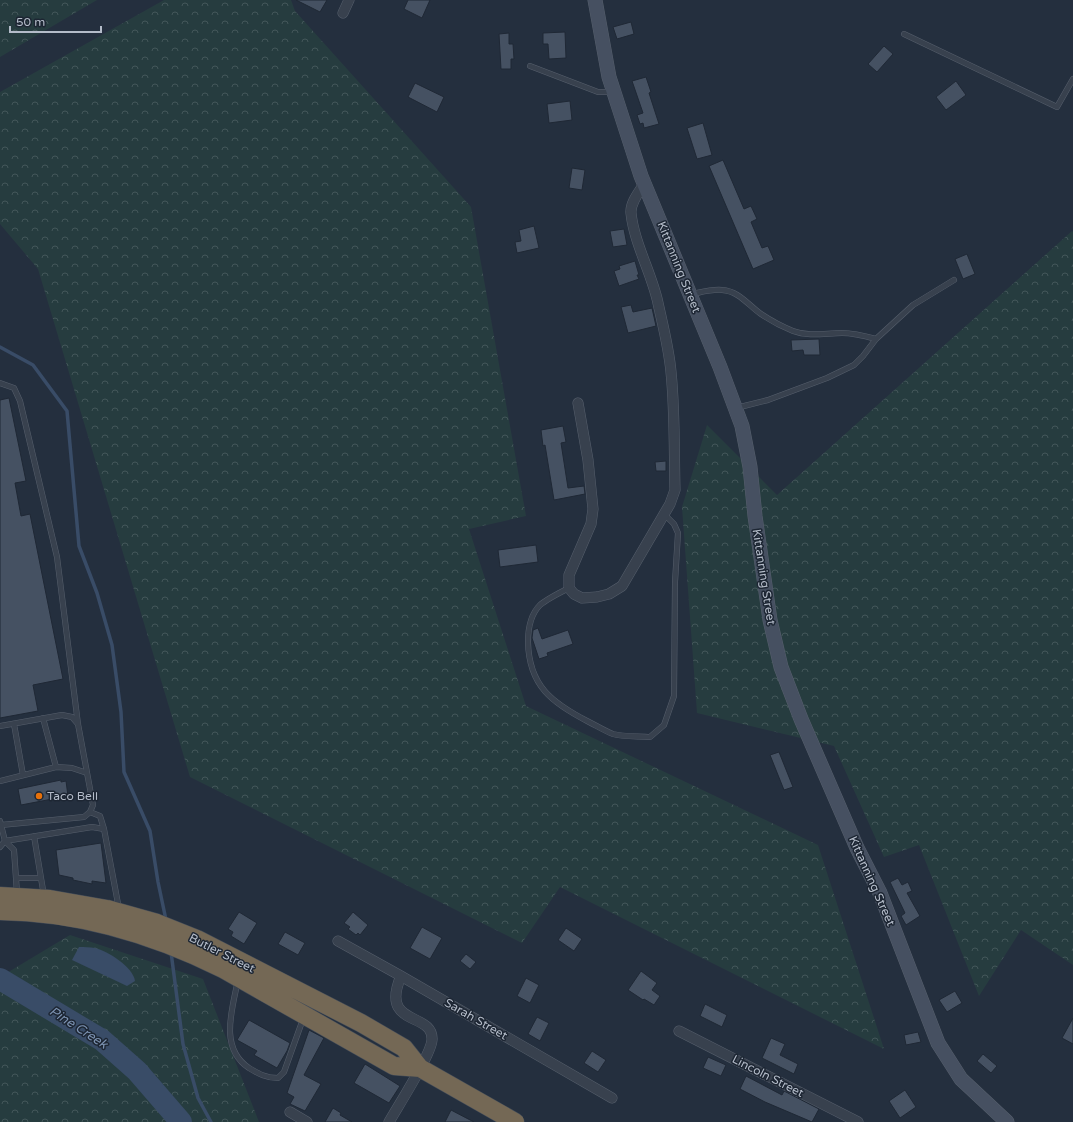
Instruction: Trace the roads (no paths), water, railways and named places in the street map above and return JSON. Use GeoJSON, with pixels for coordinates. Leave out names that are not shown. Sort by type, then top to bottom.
{"type":"FeatureCollection","features":[{"type":"Feature","properties":{"kind":"highway","name":"Butler Street"},"geometry":{"type":"LineString","coordinates":[[9,896],[77,903],[120,912],[138,925],[238,978],[394,1066],[420,1068]]}},
{"type":"Feature","properties":{"kind":"highway","name":"Butler Street"},"geometry":{"type":"LineString","coordinates":[[0,911],[48,914],[112,926],[157,923],[197,939],[361,1023],[404,1048],[420,1068],[515,1122]]}},
{"type":"Feature","properties":{"kind":"street"},"geometry":{"type":"LineString","coordinates":[[344,13],[349,0]]}},
{"type":"Feature","properties":{"kind":"street","name":"Kittanning Street"},"geometry":{"type":"LineString","coordinates":[[595,0],[609,77],[644,184],[690,294],[742,426],[750,467],[755,516],[770,620],[784,674],[801,719],[857,848],[880,893],[938,1043],[961,1079],[1007,1122]]}},
{"type":"Feature","properties":{"kind":"street"},"geometry":{"type":"LineString","coordinates":[[578,402],[588,460],[593,509],[591,524],[569,575],[569,588],[574,594],[582,598],[610,594],[622,586],[670,504],[675,490],[671,372],[668,347],[656,295],[633,226],[631,212],[632,205],[644,184]]}},
{"type":"Feature","properties":{"kind":"street","name":"Sarah Street"},"geometry":{"type":"LineString","coordinates":[[338,941],[612,1098]]}},
{"type":"Feature","properties":{"kind":"street"},"geometry":{"type":"LineString","coordinates":[[390,1122],[430,1048],[432,1037],[428,1028],[401,1011],[396,1005],[395,993],[401,976]]}},
{"type":"Feature","properties":{"kind":"street","name":"Lincoln Street"},"geometry":{"type":"LineString","coordinates":[[678,1031],[858,1122]]}},
{"type":"Feature","properties":{"kind":"street"},"geometry":{"type":"LineString","coordinates":[[290,1112],[306,1122]]}},
{"type":"Feature","properties":{"kind":"lane"},"geometry":{"type":"LineString","coordinates":[[904,34],[1057,107],[1073,79]]}},
{"type":"Feature","properties":{"kind":"lane"},"geometry":{"type":"LineString","coordinates":[[530,66],[598,92],[614,92]]}},
{"type":"Feature","properties":{"kind":"lane"},"geometry":{"type":"LineString","coordinates":[[736,408],[768,400],[827,378],[854,365],[876,339],[913,305],[954,280]]}},
{"type":"Feature","properties":{"kind":"lane"},"geometry":{"type":"LineString","coordinates":[[690,294],[711,290],[723,290],[735,293],[746,300],[760,314],[794,332],[804,334],[855,334],[876,339]]}},
{"type":"Feature","properties":{"kind":"lane"},"geometry":{"type":"LineString","coordinates":[[0,383],[14,388],[20,401],[57,557],[78,724],[93,805],[90,812],[84,817],[0,823],[5,841],[14,850],[16,878],[9,896]]}},
{"type":"Feature","properties":{"kind":"lane"},"geometry":{"type":"LineString","coordinates":[[569,588],[540,605],[530,620],[528,647],[531,666],[536,679],[546,695],[575,715],[614,734],[650,737],[664,725],[674,696],[675,582],[678,533],[674,524],[664,514]]}},
{"type":"Feature","properties":{"kind":"lane"},"geometry":{"type":"LineString","coordinates":[[0,726],[62,715],[72,717],[78,724]]}},
{"type":"Feature","properties":{"kind":"lane"},"geometry":{"type":"LineString","coordinates":[[43,718],[56,767]]}},
{"type":"Feature","properties":{"kind":"lane"},"geometry":{"type":"LineString","coordinates":[[14,724],[23,775]]}},
{"type":"Feature","properties":{"kind":"lane"},"geometry":{"type":"LineString","coordinates":[[0,781],[56,767],[72,768],[86,773]]}},
{"type":"Feature","properties":{"kind":"lane"},"geometry":{"type":"LineString","coordinates":[[90,812],[100,816],[104,829],[120,912]]}},
{"type":"Feature","properties":{"kind":"lane"},"geometry":{"type":"LineString","coordinates":[[0,847],[5,841],[92,827],[104,829]]}},
{"type":"Feature","properties":{"kind":"lane"},"geometry":{"type":"LineString","coordinates":[[34,836],[44,899]]}},
{"type":"Feature","properties":{"kind":"lane"},"geometry":{"type":"LineString","coordinates":[[16,878],[41,878]]}},
{"type":"Feature","properties":{"kind":"lane"},"geometry":{"type":"LineString","coordinates":[[238,978],[231,1008],[230,1030],[234,1052],[240,1062],[258,1074],[268,1078],[278,1078],[284,1072],[305,1015]]}},
{"type":"Feature","properties":{"kind":"water"},"geometry":{"type":"Polygon","coordinates":[[[79,947],[95,948],[113,956],[130,970],[135,981],[127,986],[72,960],[79,947]]]}},
{"type":"Feature","properties":{"kind":"waterway"},"geometry":{"type":"LineString","coordinates":[[0,347],[33,365],[67,411],[79,546],[97,593],[112,645],[121,712],[124,772],[150,831],[166,920]]}},
{"type":"Feature","properties":{"kind":"waterway"},"geometry":{"type":"LineString","coordinates":[[171,952],[183,1044],[198,1098],[211,1122]]}},
{"type":"Feature","properties":{"kind":"waterway","name":"Pine Creek"},"geometry":{"type":"LineString","coordinates":[[0,979],[102,1040],[137,1071],[181,1122]]}},
{"type":"Feature","properties":{"kind":"place","name":"Taco Bell"},"geometry":{"type":"Point","coordinates":[39,796]}}]}
